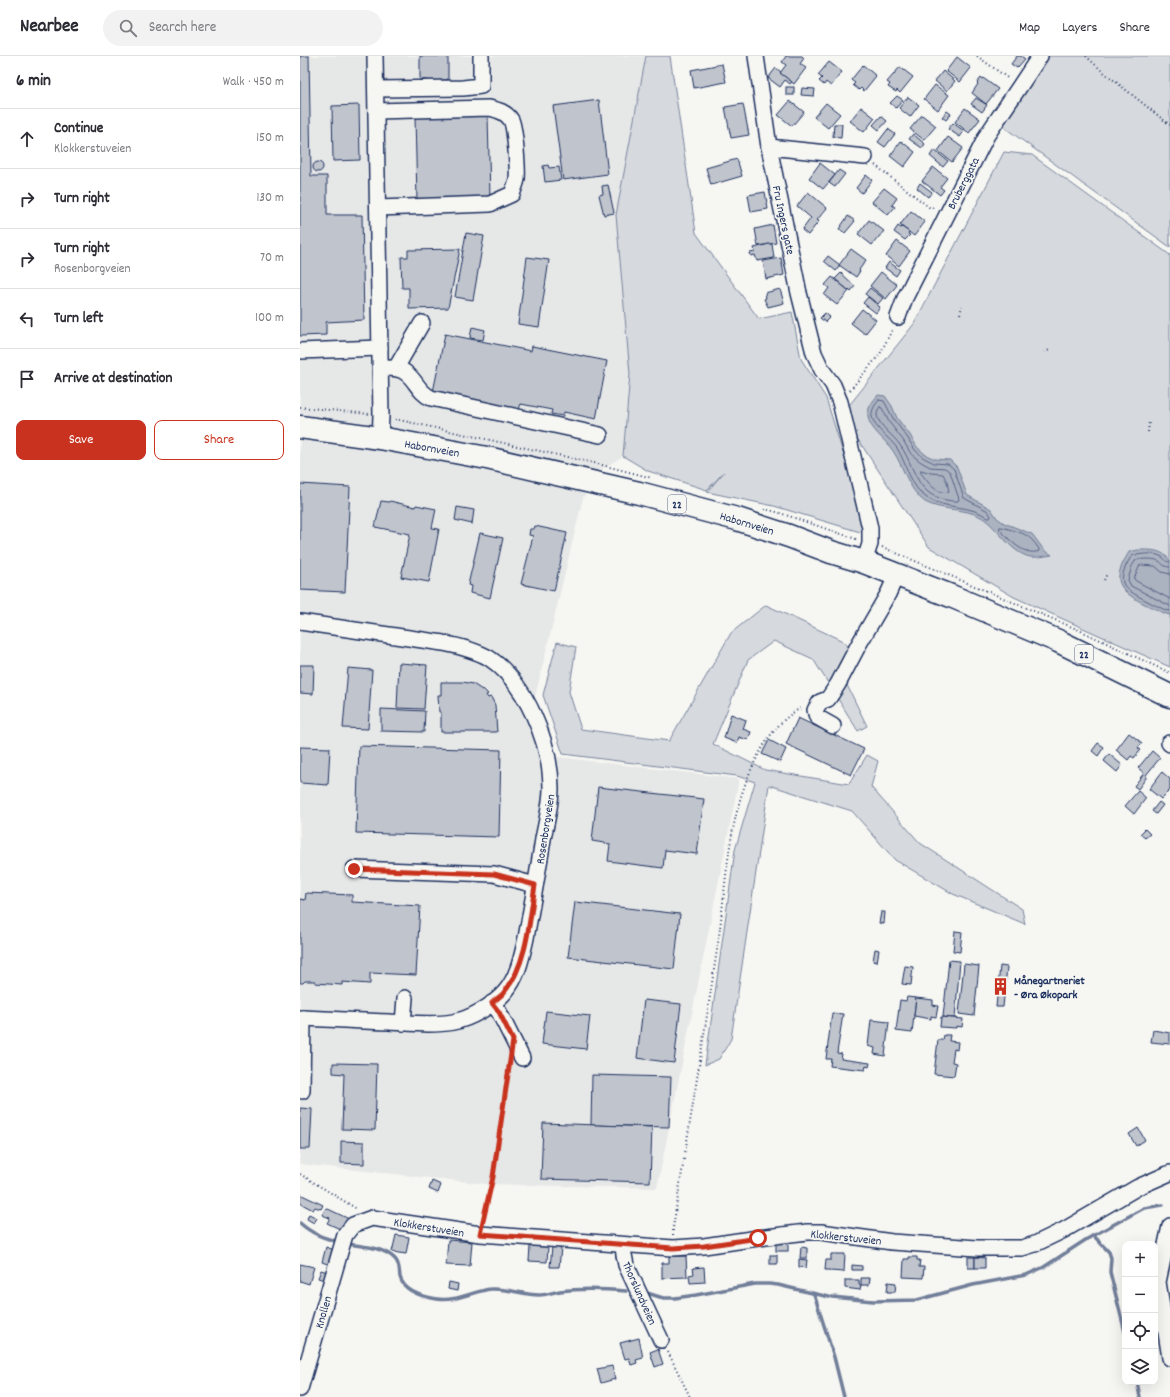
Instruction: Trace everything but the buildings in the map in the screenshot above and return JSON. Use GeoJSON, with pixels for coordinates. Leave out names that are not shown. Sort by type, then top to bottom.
{"type":"FeatureCollection","features":[{"type":"Feature","properties":{"kind":"highway","name":"Habornveien"},"geometry":{"type":"LineString","coordinates":[[300,427],[380,438],[487,458],[639,493],[737,520],[897,574],[1058,641],[1170,696]]}},
{"type":"Feature","properties":{"kind":"street"},"geometry":{"type":"LineString","coordinates":[[376,56],[381,368],[380,438]]}},
{"type":"Feature","properties":{"kind":"street"},"geometry":{"type":"LineString","coordinates":[[376,89],[464,88],[481,86],[481,56]]}},
{"type":"Feature","properties":{"kind":"street","name":"Fru Ingers gate"},"geometry":{"type":"LineString","coordinates":[[756,56],[769,147],[799,293],[814,353],[822,370],[833,385],[840,402],[870,528],[870,544],[864,562]]}},
{"type":"Feature","properties":{"kind":"street","name":"Bruberggata"},"geometry":{"type":"LineString","coordinates":[[898,317],[905,298],[987,135],[1040,56]]}},
{"type":"Feature","properties":{"kind":"street"},"geometry":{"type":"LineString","coordinates":[[376,111],[490,108],[500,111],[506,114],[511,120],[514,130],[517,178],[512,194],[490,204],[378,208]]}},
{"type":"Feature","properties":{"kind":"street"},"geometry":{"type":"LineString","coordinates":[[769,147],[865,157]]}},
{"type":"Feature","properties":{"kind":"street"},"geometry":{"type":"LineString","coordinates":[[396,368],[422,323]]}},
{"type":"Feature","properties":{"kind":"street"},"geometry":{"type":"LineString","coordinates":[[300,351],[380,348]]}},
{"type":"Feature","properties":{"kind":"street"},"geometry":{"type":"LineString","coordinates":[[381,368],[396,368],[406,373],[422,392],[431,398],[600,435]]}},
{"type":"Feature","properties":{"kind":"street"},"geometry":{"type":"LineString","coordinates":[[833,726],[817,717],[815,710],[820,702],[828,699],[838,684],[888,594],[897,574]]}},
{"type":"Feature","properties":{"kind":"street","name":"Rosenborgveien"},"geometry":{"type":"LineString","coordinates":[[300,622],[402,636],[466,648],[488,658],[509,676],[524,698],[536,722],[549,761],[551,789],[526,938],[520,960],[515,976],[505,991],[492,1003],[474,1014],[454,1022],[425,1024],[302,1018]]}},
{"type":"Feature","properties":{"kind":"street"},"geometry":{"type":"LineString","coordinates":[[354,869],[494,874],[535,885]]}},
{"type":"Feature","properties":{"kind":"street"},"geometry":{"type":"LineString","coordinates":[[403,1023],[405,998]]}},
{"type":"Feature","properties":{"kind":"street"},"geometry":{"type":"LineString","coordinates":[[492,1003],[499,1012],[522,1058]]}},
{"type":"Feature","properties":{"kind":"street"},"geometry":{"type":"LineString","coordinates":[[302,1018],[302,1091]]}},
{"type":"Feature","properties":{"kind":"street","name":"Klokkerstuveien"},"geometry":{"type":"LineString","coordinates":[[344,1241],[353,1225],[372,1218],[480,1234],[673,1248],[704,1246],[807,1232],[821,1232],[892,1242],[977,1248],[1022,1248],[1035,1244],[1064,1230],[1138,1187],[1170,1173]]}},
{"type":"Feature","properties":{"kind":"street"},"geometry":{"type":"LineString","coordinates":[[1170,1226],[1158,1282],[1170,1358]]}},
{"type":"Feature","properties":{"kind":"street","name":"Knollen"},"geometry":{"type":"LineString","coordinates":[[300,1389],[344,1241]]}},
{"type":"Feature","properties":{"kind":"street","name":"Thorslundveien"},"geometry":{"type":"LineString","coordinates":[[623,1245],[626,1265],[661,1340]]}},
{"type":"Feature","properties":{"kind":"path"},"geometry":{"type":"LineString","coordinates":[[977,56],[1019,87]]}},
{"type":"Feature","properties":{"kind":"path"},"geometry":{"type":"LineString","coordinates":[[1086,56],[1101,70],[1170,125]]}},
{"type":"Feature","properties":{"kind":"path"},"geometry":{"type":"LineString","coordinates":[[865,157],[930,208],[934,207],[948,212]]}},
{"type":"Feature","properties":{"kind":"path"},"geometry":{"type":"LineString","coordinates":[[960,314],[962,306]]}},
{"type":"Feature","properties":{"kind":"path"},"geometry":{"type":"LineString","coordinates":[[840,402],[880,354],[898,317]]}},
{"type":"Feature","properties":{"kind":"path"},"geometry":{"type":"LineString","coordinates":[[1044,352],[1050,350]]}},
{"type":"Feature","properties":{"kind":"path"},"geometry":{"type":"LineString","coordinates":[[1148,432],[1149,422]]}},
{"type":"Feature","properties":{"kind":"path"},"geometry":{"type":"LineString","coordinates":[[1104,580],[1107,574]]}},
{"type":"Feature","properties":{"kind":"path"},"geometry":{"type":"LineString","coordinates":[[673,1248],[673,1228],[706,1028],[734,824],[748,778],[763,745],[771,734],[791,714],[807,705],[820,702]]}},
{"type":"Feature","properties":{"kind":"path"},"geometry":{"type":"LineString","coordinates":[[480,1234],[493,1177],[513,1040]]}},
{"type":"Feature","properties":{"kind":"path"},"geometry":{"type":"LineString","coordinates":[[300,1174],[372,1218]]}},
{"type":"Feature","properties":{"kind":"path"},"geometry":{"type":"LineString","coordinates":[[661,1340],[690,1397]]}},
{"type":"Feature","properties":{"kind":"shaded area"},"geometry":{"type":"Polygon","coordinates":[[[300,56],[646,56],[616,215],[630,374],[623,456],[594,474],[583,498],[535,697],[557,757],[739,779],[657,1188],[487,1184],[300,1164],[300,56]]]}},
{"type":"Feature","properties":{"kind":"shaded area"},"geometry":{"type":"Polygon","coordinates":[[[646,56],[670,56],[696,233],[759,319],[792,312],[801,359],[826,398],[863,518],[864,529],[860,532],[774,506],[707,492],[724,472],[707,490],[648,471],[623,456],[630,374],[616,215],[646,56]]]}},
{"type":"Feature","properties":{"kind":"shaded area"},"geometry":{"type":"Polygon","coordinates":[[[1047,56],[1170,56],[1170,247],[1001,125],[1047,56]]]}},
{"type":"Feature","properties":{"kind":"shaded area"},"geometry":{"type":"Polygon","coordinates":[[[1004,152],[1032,155],[1170,255],[1170,667],[1014,597],[929,547],[849,426],[847,408],[914,324],[1004,152]]]}},
{"type":"Feature","properties":{"kind":"shaded area"},"geometry":{"type":"Polygon","coordinates":[[[766,605],[843,641],[858,657],[846,683],[867,726],[858,731],[813,659],[774,641],[748,660],[713,744],[765,770],[849,784],[867,755],[878,761],[871,787],[920,843],[1022,909],[1025,924],[953,894],[895,860],[852,811],[769,785],[731,1039],[719,1059],[705,1065],[735,850],[755,782],[737,776],[563,754],[543,695],[557,642],[576,647],[569,692],[581,729],[669,741],[731,633],[766,605]]]}},
{"type":"Feature","properties":{"kind":"water"},"geometry":{"type":"Polygon","coordinates":[[[878,395],[885,396],[892,406],[897,418],[917,447],[926,455],[935,459],[950,460],[957,467],[967,495],[991,509],[997,518],[1004,523],[1032,534],[1044,550],[1052,555],[1030,557],[1023,554],[1010,545],[981,517],[968,512],[931,505],[919,497],[910,485],[893,451],[869,422],[869,408],[878,395]]]}},
{"type":"Feature","properties":{"kind":"water"},"geometry":{"type":"Polygon","coordinates":[[[1138,550],[1152,550],[1160,552],[1170,561],[1170,615],[1142,603],[1128,594],[1119,582],[1120,569],[1129,552],[1138,550]]]}},
{"type":"Feature","properties":{"kind":"waterway"},"geometry":{"type":"LineString","coordinates":[[832,1297],[873,1301],[917,1300],[973,1285],[1026,1275],[1044,1267],[1087,1239],[1144,1208],[1163,1205]]}},
{"type":"Feature","properties":{"kind":"waterway"},"geometry":{"type":"LineString","coordinates":[[300,1223],[318,1235],[339,1242]]}},
{"type":"Feature","properties":{"kind":"waterway"},"geometry":{"type":"LineString","coordinates":[[1093,1235],[1109,1252],[1111,1258],[1110,1272],[1122,1320]]}},
{"type":"Feature","properties":{"kind":"waterway"},"geometry":{"type":"LineString","coordinates":[[347,1244],[366,1246],[390,1255],[398,1263],[402,1282],[410,1290],[426,1297],[437,1299],[444,1300],[458,1298],[491,1289],[539,1295],[576,1289],[626,1291]]}},
{"type":"Feature","properties":{"kind":"waterway"},"geometry":{"type":"LineString","coordinates":[[644,1292],[663,1298],[675,1298],[755,1284],[769,1284],[829,1297]]}},
{"type":"Feature","properties":{"kind":"waterway"},"geometry":{"type":"LineString","coordinates":[[814,1294],[834,1357],[844,1397]]}},
{"type":"Feature","properties":{"kind":"waterway"},"geometry":{"type":"LineString","coordinates":[[1138,1385],[1140,1397]]}},
{"type":"Feature","properties":{"kind":"place","name":"Månegartneriet - Øra Økopark"},"geometry":{"type":"Point","coordinates":[1001,987]}},
{"type":"Feature","properties":{"kind":"route"},"geometry":{"type":"LineString","coordinates":[[354,869],[494,874],[535,885],[526,938],[515,976],[505,991],[492,1003],[499,1012],[513,1040],[493,1177],[480,1234],[673,1248],[704,1246],[758,1238]]}}]}
